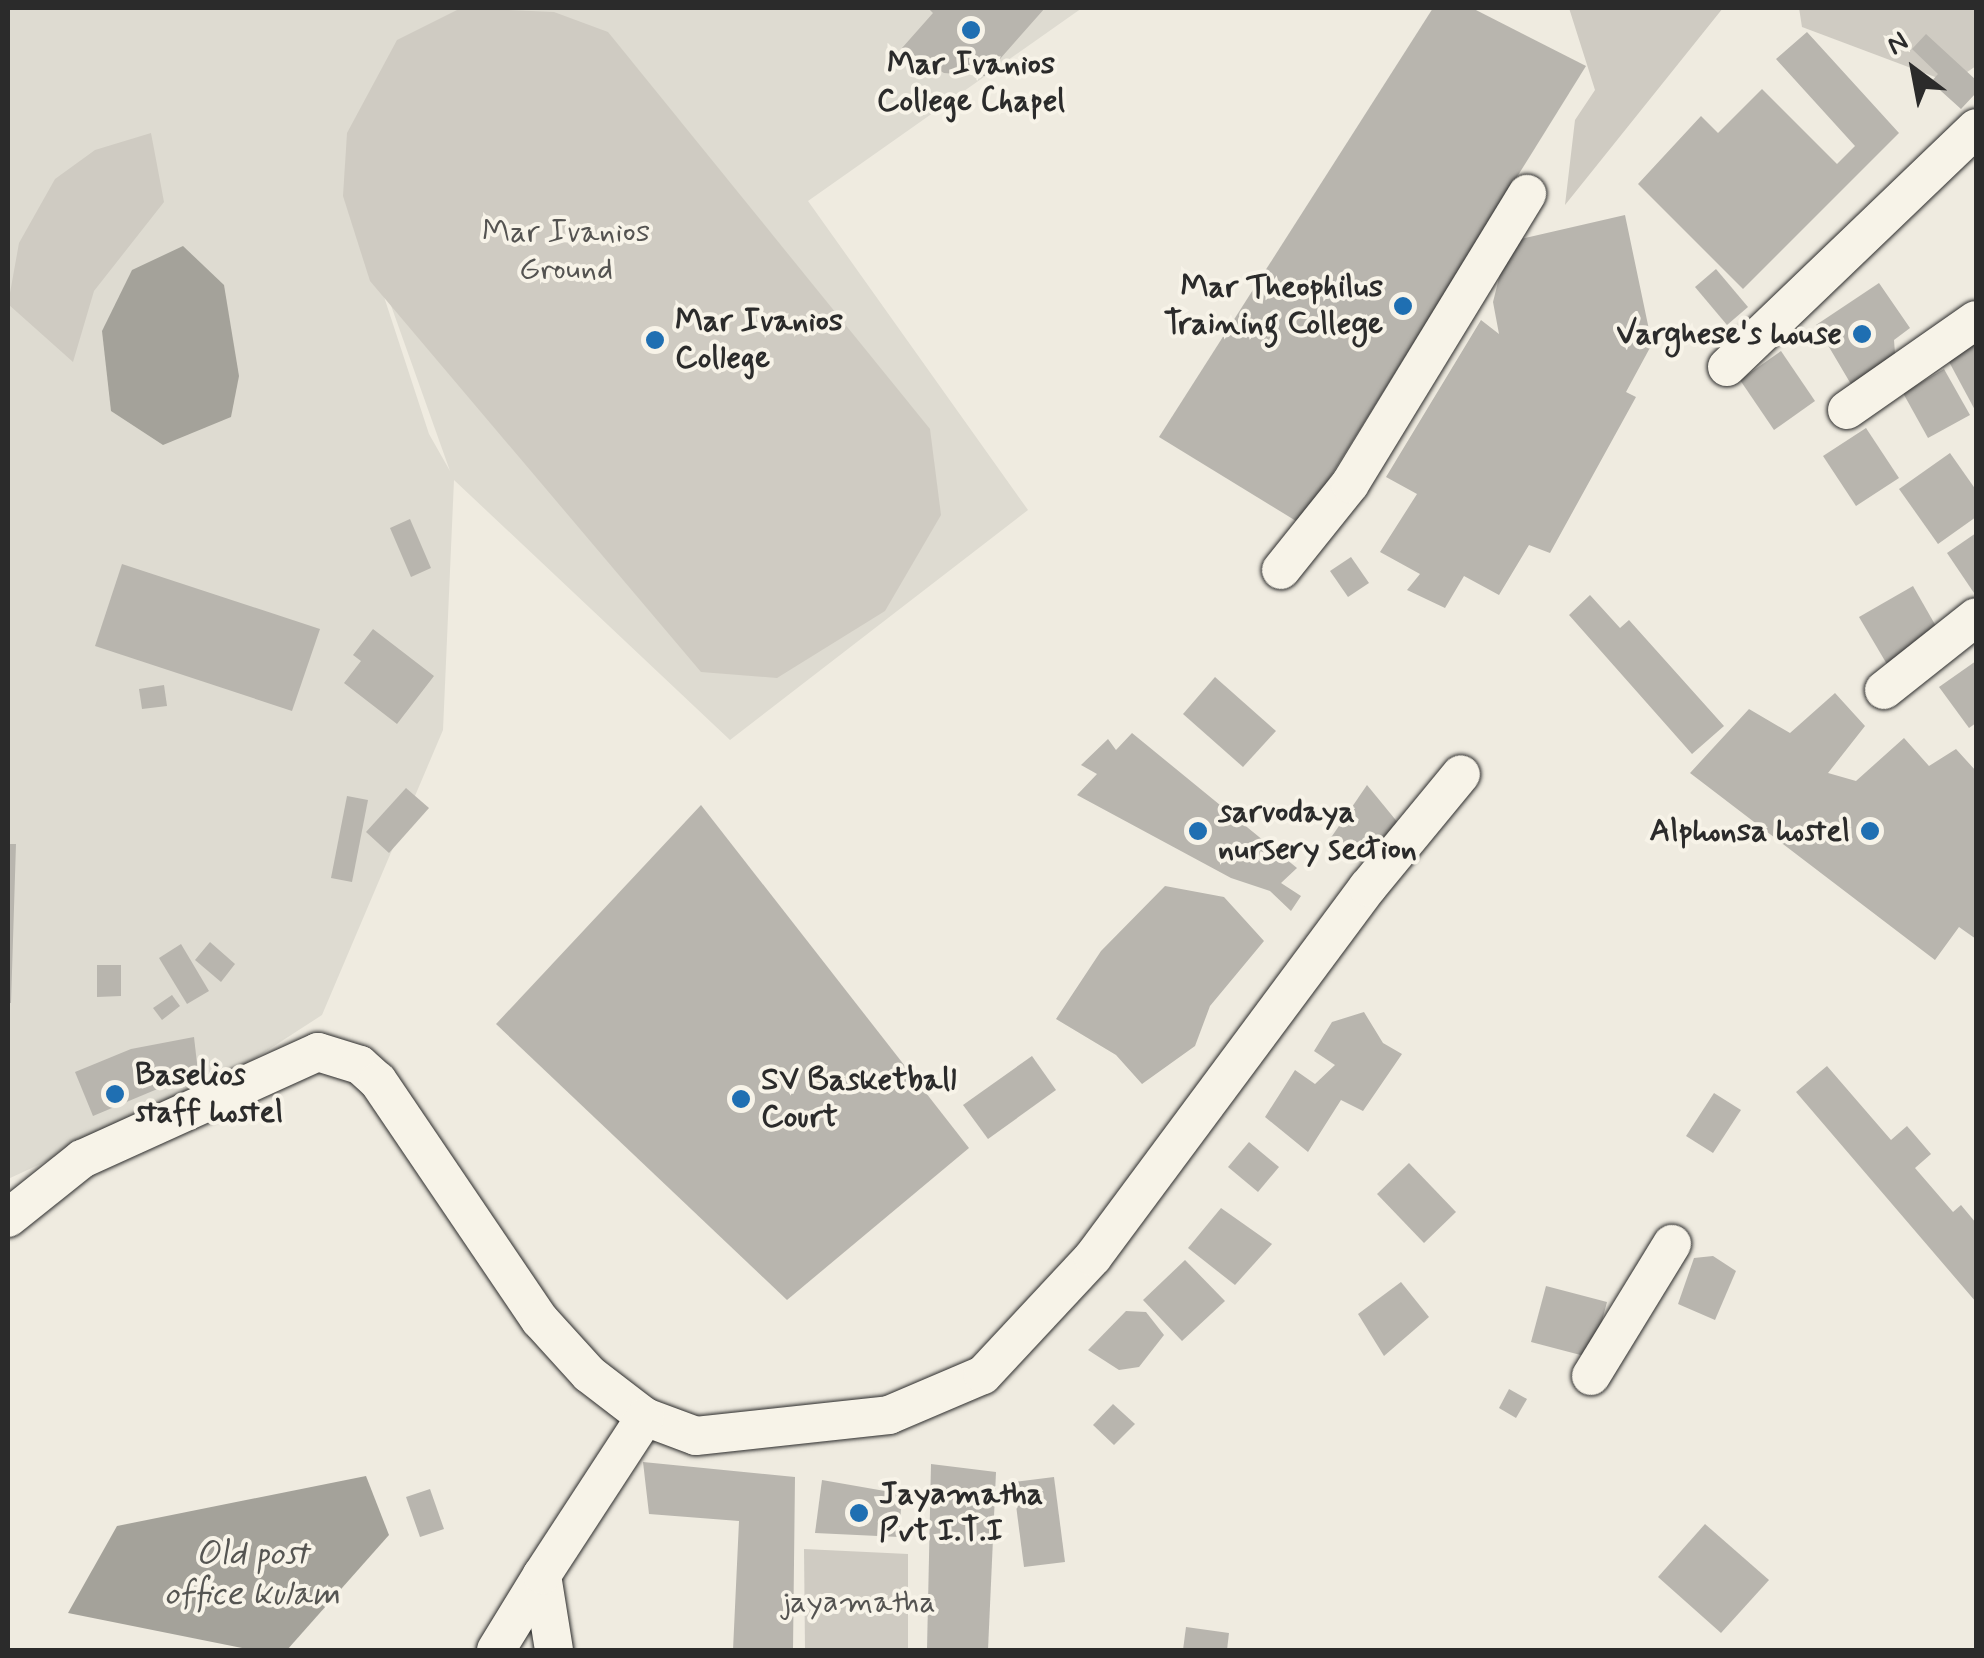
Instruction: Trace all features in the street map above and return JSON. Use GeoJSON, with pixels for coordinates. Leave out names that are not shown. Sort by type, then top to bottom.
{"type":"FeatureCollection","features":[{"type":"Feature","properties":{"kind":"street"},"geometry":{"type":"LineString","coordinates":[[1726,367],[1976,128]]}},
{"type":"Feature","properties":{"kind":"street"},"geometry":{"type":"LineString","coordinates":[[1281,570],[1350,484],[1527,194]]}},
{"type":"Feature","properties":{"kind":"street"},"geometry":{"type":"LineString","coordinates":[[1847,410],[1976,320]]}},
{"type":"Feature","properties":{"kind":"street"},"geometry":{"type":"LineString","coordinates":[[1884,690],[1976,616]]}},
{"type":"Feature","properties":{"kind":"street"},"geometry":{"type":"LineString","coordinates":[[8,1218],[82,1159],[296,1057],[338,1056],[378,1081],[540,1320],[588,1374],[645,1417],[696,1436],[869,1418],[983,1375],[1092,1257],[1368,887],[1461,774]]}},
{"type":"Feature","properties":{"kind":"street"},"geometry":{"type":"LineString","coordinates":[[1591,1376],[1672,1244]]}},
{"type":"Feature","properties":{"kind":"street"},"geometry":{"type":"LineString","coordinates":[[496,1650],[645,1417]]}},
{"type":"Feature","properties":{"kind":"street"},"geometry":{"type":"LineString","coordinates":[[542,1575],[554,1650]]}},
{"type":"Feature","properties":{"kind":"shaded area"},"geometry":{"type":"Polygon","coordinates":[[[8,8],[1082,8],[808,201],[1028,510],[730,740],[454,480],[443,730],[322,1015],[220,1081],[8,1179],[8,8]],[[352,196],[429,434],[450,471],[352,196]]]}},
{"type":"Feature","properties":{"kind":"green space","name":"Mar Ivanios Ground"},"geometry":{"type":"Polygon","coordinates":[[[461,8],[554,12],[608,32],[930,429],[941,515],[885,611],[777,678],[701,672],[370,281],[343,196],[347,133],[397,40],[461,8]]]}},
{"type":"Feature","properties":{"kind":"green space"},"geometry":{"type":"Polygon","coordinates":[[[1569,8],[1723,8],[1565,205],[1575,120],[1595,90],[1569,8]]]}},
{"type":"Feature","properties":{"kind":"green space"},"geometry":{"type":"Polygon","coordinates":[[[1799,8],[1976,8],[1976,66],[1951,83],[1802,27],[1799,8]]]}},
{"type":"Feature","properties":{"kind":"green space"},"geometry":{"type":"Polygon","coordinates":[[[151,133],[164,202],[94,291],[73,362],[8,304],[19,243],[55,179],[95,150],[151,133]]]}},
{"type":"Feature","properties":{"kind":"green space","name":"jayamatha"},"geometry":{"type":"Polygon","coordinates":[[[804,1549],[908,1554],[908,1650],[805,1650],[804,1549]]]}},
{"type":"Feature","properties":{"kind":"water"},"geometry":{"type":"Polygon","coordinates":[[[183,246],[224,285],[239,376],[231,417],[163,445],[111,411],[102,331],[132,270],[183,246]]]}},
{"type":"Feature","properties":{"kind":"water","name":"Old post office kulam"},"geometry":{"type":"Polygon","coordinates":[[[366,1476],[389,1535],[287,1650],[252,1650],[68,1613],[117,1526],[366,1476]]]}},
{"type":"Feature","properties":{"kind":"building","name":"Mar Ivanios College Chapel"},"geometry":{"type":"Polygon","coordinates":[[[928,8],[1045,8],[985,76],[944,73],[902,48],[933,13],[928,8]]]}},
{"type":"Feature","properties":{"kind":"building"},"geometry":{"type":"Polygon","coordinates":[[[1433,8],[1472,8],[1586,66],[1301,524],[1159,437],[1433,8]]]}},
{"type":"Feature","properties":{"kind":"building"},"geometry":{"type":"Polygon","coordinates":[[[1807,32],[1899,133],[1743,289],[1638,184],[1701,116],[1718,133],[1762,89],[1837,164],[1855,146],[1776,59],[1807,32]]]}},
{"type":"Feature","properties":{"kind":"building"},"geometry":{"type":"Polygon","coordinates":[[[1926,34],[1976,80],[1976,93],[1961,109],[1931,82],[1938,74],[1912,49],[1926,34]]]}},
{"type":"Feature","properties":{"kind":"building"},"geometry":{"type":"Polygon","coordinates":[[[1625,215],[1652,344],[1626,392],[1636,397],[1550,553],[1529,545],[1499,595],[1464,576],[1445,608],[1407,590],[1420,574],[1380,552],[1417,494],[1386,477],[1481,320],[1499,334],[1493,302],[1508,242],[1625,215]]]}},
{"type":"Feature","properties":{"kind":"building"},"geometry":{"type":"Polygon","coordinates":[[[1716,269],[1748,307],[1727,325],[1695,287],[1716,269]]]}},
{"type":"Feature","properties":{"kind":"building","name":"Varghese's house"},"geometry":{"type":"Polygon","coordinates":[[[1879,283],[1910,328],[1894,340],[1896,367],[1855,391],[1816,325],[1879,283]]]}},
{"type":"Feature","properties":{"kind":"building"},"geometry":{"type":"Polygon","coordinates":[[[1976,341],[1976,412],[1947,358],[1976,341]]]}},
{"type":"Feature","properties":{"kind":"building"},"geometry":{"type":"Polygon","coordinates":[[[1781,351],[1815,401],[1774,430],[1740,380],[1781,351]]]}},
{"type":"Feature","properties":{"kind":"building"},"geometry":{"type":"Polygon","coordinates":[[[1944,369],[1970,415],[1928,438],[1903,393],[1944,369]]]}},
{"type":"Feature","properties":{"kind":"building"},"geometry":{"type":"Polygon","coordinates":[[[1866,428],[1899,478],[1856,506],[1823,456],[1866,428]]]}},
{"type":"Feature","properties":{"kind":"building"},"geometry":{"type":"Polygon","coordinates":[[[1950,453],[1976,490],[1976,517],[1938,544],[1899,489],[1950,453]]]}},
{"type":"Feature","properties":{"kind":"building"},"geometry":{"type":"Polygon","coordinates":[[[410,519],[431,568],[411,577],[390,528],[410,519]]]}},
{"type":"Feature","properties":{"kind":"building"},"geometry":{"type":"Polygon","coordinates":[[[1976,533],[1976,596],[1947,553],[1976,533]]]}},
{"type":"Feature","properties":{"kind":"building"},"geometry":{"type":"Polygon","coordinates":[[[1351,557],[1369,583],[1348,597],[1330,571],[1351,557]]]}},
{"type":"Feature","properties":{"kind":"building"},"geometry":{"type":"Polygon","coordinates":[[[122,564],[320,629],[292,711],[95,646],[122,564]]]}},
{"type":"Feature","properties":{"kind":"building"},"geometry":{"type":"Polygon","coordinates":[[[1913,586],[1941,635],[1888,666],[1859,617],[1913,586]]]}},
{"type":"Feature","properties":{"kind":"building"},"geometry":{"type":"Polygon","coordinates":[[[1590,595],[1620,628],[1629,620],[1724,726],[1692,754],[1569,615],[1590,595]]]}},
{"type":"Feature","properties":{"kind":"building"},"geometry":{"type":"Polygon","coordinates":[[[373,629],[434,676],[397,724],[344,683],[361,661],[353,655],[373,629]]]}},
{"type":"Feature","properties":{"kind":"building"},"geometry":{"type":"Polygon","coordinates":[[[1976,661],[1976,723],[1969,728],[1939,687],[1976,661]]]}},
{"type":"Feature","properties":{"kind":"building"},"geometry":{"type":"Polygon","coordinates":[[[1215,677],[1276,731],[1243,767],[1183,714],[1215,677]]]}},
{"type":"Feature","properties":{"kind":"building"},"geometry":{"type":"Polygon","coordinates":[[[164,685],[167,706],[142,709],[139,689],[164,685]]]}},
{"type":"Feature","properties":{"kind":"building","name":"Alphonsa hostel"},"geometry":{"type":"Polygon","coordinates":[[[1835,693],[1865,726],[1828,773],[1856,781],[1904,738],[1929,766],[1956,749],[1976,771],[1976,939],[1959,927],[1935,960],[1690,773],[1749,709],[1790,733],[1835,693]]]}},
{"type":"Feature","properties":{"kind":"building","name":"sarvodaya nursery section"},"geometry":{"type":"Polygon","coordinates":[[[1132,733],[1297,868],[1281,883],[1301,896],[1291,911],[1270,891],[1231,878],[1077,795],[1097,774],[1081,765],[1108,739],[1116,750],[1132,733]]]}},
{"type":"Feature","properties":{"kind":"building"},"geometry":{"type":"Polygon","coordinates":[[[1367,785],[1399,824],[1370,859],[1330,839],[1367,785]]]}},
{"type":"Feature","properties":{"kind":"building"},"geometry":{"type":"Polygon","coordinates":[[[406,788],[429,808],[389,853],[366,832],[406,788]]]}},
{"type":"Feature","properties":{"kind":"building"},"geometry":{"type":"Polygon","coordinates":[[[347,796],[368,800],[352,882],[331,878],[347,796]]]}},
{"type":"Feature","properties":{"kind":"building"},"geometry":{"type":"Polygon","coordinates":[[[701,805],[969,1148],[787,1300],[496,1024],[701,805]]]}},
{"type":"Feature","properties":{"kind":"building"},"geometry":{"type":"Polygon","coordinates":[[[8,844],[16,844],[11,1003],[8,1003],[8,844]]]}},
{"type":"Feature","properties":{"kind":"building"},"geometry":{"type":"Polygon","coordinates":[[[1165,886],[1224,897],[1264,941],[1210,1006],[1195,1046],[1142,1084],[1116,1055],[1056,1019],[1101,951],[1165,886]]]}},
{"type":"Feature","properties":{"kind":"building"},"geometry":{"type":"Polygon","coordinates":[[[210,942],[235,964],[221,982],[195,960],[210,942]]]}},
{"type":"Feature","properties":{"kind":"building"},"geometry":{"type":"Polygon","coordinates":[[[181,944],[209,991],[187,1004],[159,958],[181,944]]]}},
{"type":"Feature","properties":{"kind":"building"},"geometry":{"type":"Polygon","coordinates":[[[97,965],[121,965],[121,996],[97,997],[97,965]]]}},
{"type":"Feature","properties":{"kind":"building"},"geometry":{"type":"Polygon","coordinates":[[[172,995],[180,1006],[162,1020],[153,1008],[172,995]]]}},
{"type":"Feature","properties":{"kind":"building"},"geometry":{"type":"Polygon","coordinates":[[[1364,1012],[1383,1043],[1402,1054],[1363,1111],[1341,1100],[1308,1152],[1265,1117],[1295,1070],[1315,1084],[1335,1065],[1314,1051],[1332,1022],[1364,1012]]]}},
{"type":"Feature","properties":{"kind":"building","name":"Baselios staff hostel"},"geometry":{"type":"Polygon","coordinates":[[[194,1037],[198,1072],[93,1116],[75,1072],[131,1049],[194,1037]]]}},
{"type":"Feature","properties":{"kind":"building"},"geometry":{"type":"Polygon","coordinates":[[[1032,1056],[1056,1090],[988,1139],[963,1105],[1032,1056]]]}},
{"type":"Feature","properties":{"kind":"building"},"geometry":{"type":"Polygon","coordinates":[[[1827,1066],[1891,1140],[1907,1126],[1931,1154],[1915,1168],[1953,1212],[1961,1205],[1976,1223],[1976,1302],[1796,1092],[1827,1066]]]}},
{"type":"Feature","properties":{"kind":"building"},"geometry":{"type":"Polygon","coordinates":[[[1714,1093],[1741,1110],[1713,1153],[1686,1136],[1714,1093]]]}},
{"type":"Feature","properties":{"kind":"building"},"geometry":{"type":"Polygon","coordinates":[[[1249,1142],[1279,1167],[1258,1192],[1228,1167],[1249,1142]]]}},
{"type":"Feature","properties":{"kind":"building"},"geometry":{"type":"Polygon","coordinates":[[[1409,1163],[1456,1212],[1424,1243],[1377,1194],[1409,1163]]]}},
{"type":"Feature","properties":{"kind":"building"},"geometry":{"type":"Polygon","coordinates":[[[1221,1208],[1272,1244],[1235,1285],[1188,1248],[1221,1208]]]}},
{"type":"Feature","properties":{"kind":"building"},"geometry":{"type":"Polygon","coordinates":[[[1713,1256],[1736,1271],[1715,1320],[1678,1304],[1694,1258],[1713,1256]]]}},
{"type":"Feature","properties":{"kind":"building"},"geometry":{"type":"Polygon","coordinates":[[[1185,1260],[1225,1301],[1182,1341],[1143,1300],[1185,1260]]]}},
{"type":"Feature","properties":{"kind":"building"},"geometry":{"type":"Polygon","coordinates":[[[1401,1282],[1429,1317],[1384,1356],[1358,1314],[1401,1282]]]}},
{"type":"Feature","properties":{"kind":"building"},"geometry":{"type":"Polygon","coordinates":[[[1546,1286],[1607,1302],[1592,1358],[1531,1342],[1546,1286]]]}},
{"type":"Feature","properties":{"kind":"building"},"geometry":{"type":"Polygon","coordinates":[[[1126,1311],[1146,1312],[1164,1335],[1139,1367],[1119,1370],[1088,1350],[1126,1311]]]}},
{"type":"Feature","properties":{"kind":"building"},"geometry":{"type":"Polygon","coordinates":[[[1509,1389],[1527,1399],[1516,1418],[1499,1408],[1509,1389]]]}},
{"type":"Feature","properties":{"kind":"building"},"geometry":{"type":"Polygon","coordinates":[[[1113,1404],[1135,1424],[1114,1445],[1093,1425],[1113,1404]]]}},
{"type":"Feature","properties":{"kind":"building"},"geometry":{"type":"Polygon","coordinates":[[[643,1462],[795,1477],[793,1650],[733,1650],[739,1521],[649,1514],[643,1462]]]}},
{"type":"Feature","properties":{"kind":"building"},"geometry":{"type":"Polygon","coordinates":[[[931,1464],[996,1472],[988,1650],[927,1650],[931,1464]]]}},
{"type":"Feature","properties":{"kind":"building"},"geometry":{"type":"Polygon","coordinates":[[[1054,1477],[1065,1562],[1024,1567],[1013,1482],[1054,1477]]]}},
{"type":"Feature","properties":{"kind":"building","name":"Jayamatha Pvt I.T.I"},"geometry":{"type":"Polygon","coordinates":[[[822,1480],[902,1494],[899,1537],[815,1533],[822,1480]]]}},
{"type":"Feature","properties":{"kind":"building"},"geometry":{"type":"Polygon","coordinates":[[[430,1489],[444,1529],[420,1537],[406,1497],[430,1489]]]}},
{"type":"Feature","properties":{"kind":"building"},"geometry":{"type":"Polygon","coordinates":[[[1705,1524],[1769,1580],[1721,1633],[1658,1577],[1705,1524]]]}},
{"type":"Feature","properties":{"kind":"building"},"geometry":{"type":"Polygon","coordinates":[[[1186,1627],[1229,1633],[1227,1650],[1183,1650],[1186,1627]]]}},
{"type":"Feature","properties":{"kind":"place","name":"Mar Ivanios College Chapel"},"geometry":{"type":"Point","coordinates":[971,30]}},
{"type":"Feature","properties":{"kind":"place","name":"Mar Theophilus Training College"},"geometry":{"type":"Point","coordinates":[1403,306]}},
{"type":"Feature","properties":{"kind":"place","name":"Varghese's house"},"geometry":{"type":"Point","coordinates":[1862,334]}},
{"type":"Feature","properties":{"kind":"place","name":"Mar Ivanios College"},"geometry":{"type":"Point","coordinates":[655,340]}},
{"type":"Feature","properties":{"kind":"place","name":"sarvodaya nursery section"},"geometry":{"type":"Point","coordinates":[1198,831]}},
{"type":"Feature","properties":{"kind":"place","name":"Alphonsa hostel"},"geometry":{"type":"Point","coordinates":[1870,831]}},
{"type":"Feature","properties":{"kind":"place","name":"Baselios staff hostel"},"geometry":{"type":"Point","coordinates":[115,1094]}},
{"type":"Feature","properties":{"kind":"place","name":"SV Basketball Court"},"geometry":{"type":"Point","coordinates":[741,1099]}},
{"type":"Feature","properties":{"kind":"place","name":"Jayamatha Pvt I.T.I"},"geometry":{"type":"Point","coordinates":[859,1513]}}]}
